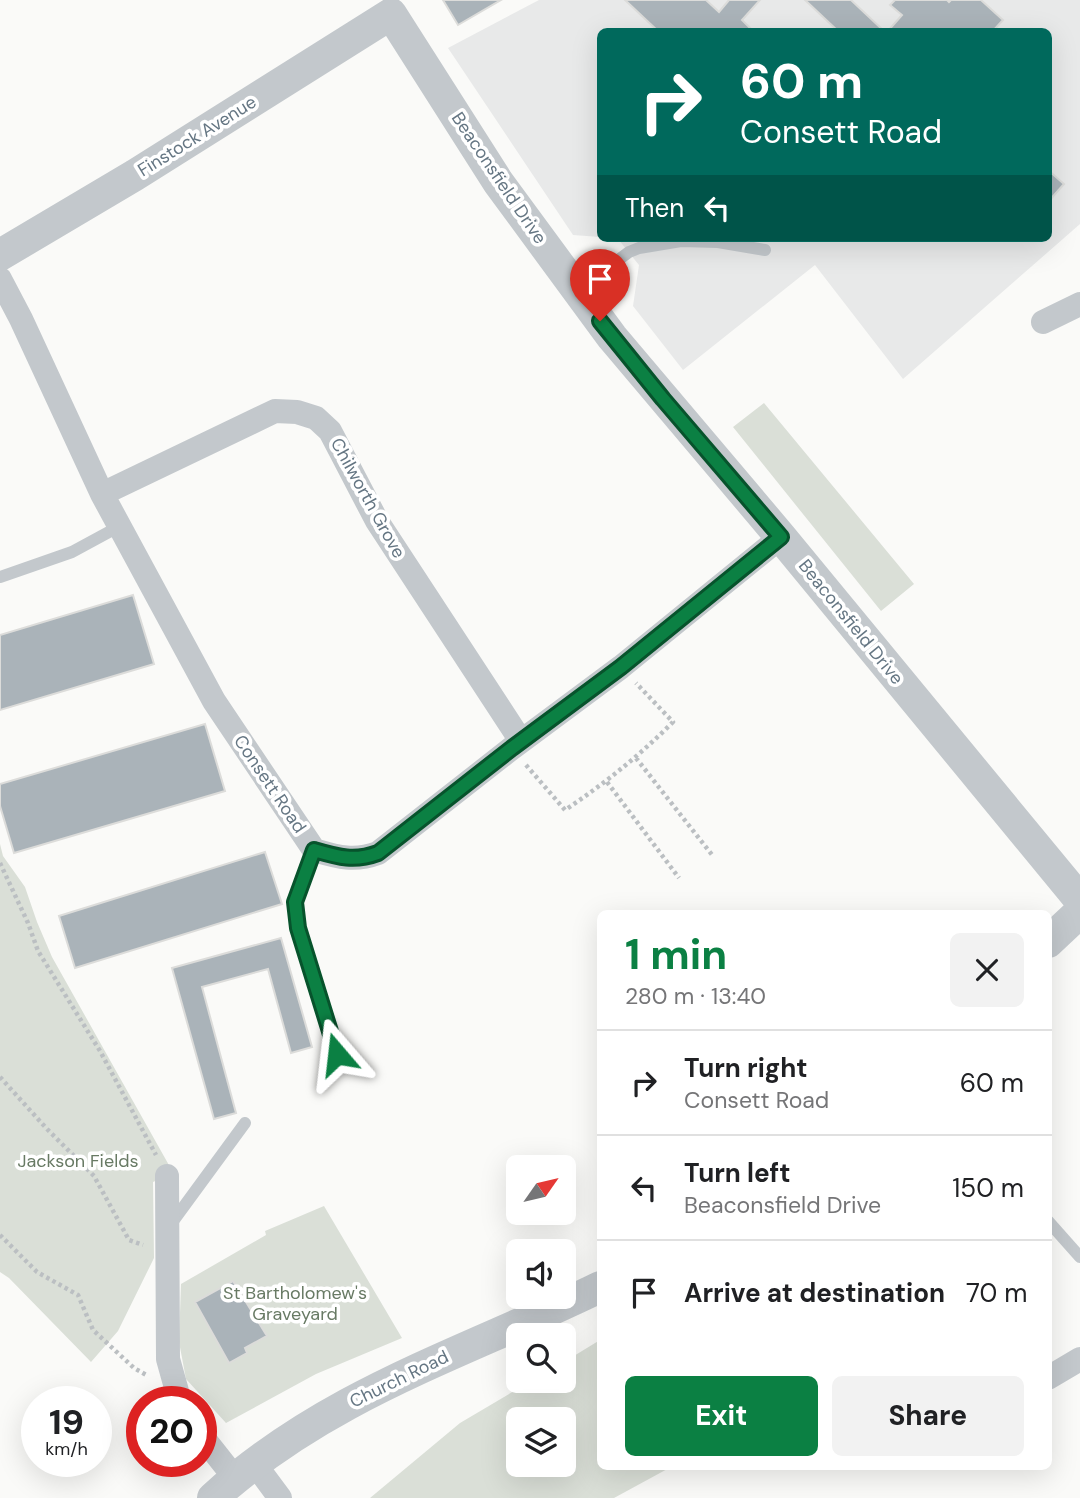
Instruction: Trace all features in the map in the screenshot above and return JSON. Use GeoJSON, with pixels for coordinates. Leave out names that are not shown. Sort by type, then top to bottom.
{"type":"FeatureCollection","features":[{"type":"Feature","properties":{"kind":"street","name":"Finstock Avenue"},"geometry":{"type":"LineString","coordinates":[[0,255],[135,175],[387,7]]}},
{"type":"Feature","properties":{"kind":"street","name":"Beaconsfield Drive"},"geometry":{"type":"LineString","coordinates":[[387,7],[498,182],[629,358],[781,537],[1080,900]]}},
{"type":"Feature","properties":{"kind":"street","name":"Consett Road"},"geometry":{"type":"LineString","coordinates":[[0,279],[21,318],[102,494],[214,701],[314,850],[362,859],[378,853],[516,744],[621,667],[781,537]]}},
{"type":"Feature","properties":{"kind":"street"},"geometry":{"type":"LineString","coordinates":[[1043,322],[1077,313]]}},
{"type":"Feature","properties":{"kind":"street","name":"Chilworth Grove"},"geometry":{"type":"LineString","coordinates":[[102,494],[275,411],[297,412],[316,418],[330,431],[377,521],[516,744]]}},
{"type":"Feature","properties":{"kind":"street"},"geometry":{"type":"LineString","coordinates":[[1052,938],[1080,912]]}},
{"type":"Feature","properties":{"kind":"street"},"geometry":{"type":"LineString","coordinates":[[167,1176],[167,1359],[175,1386]]}},
{"type":"Feature","properties":{"kind":"street","name":"Church Road"},"geometry":{"type":"LineString","coordinates":[[234,1480],[306,1427],[365,1394],[436,1359],[528,1321],[597,1288]]}},
{"type":"Feature","properties":{"kind":"street"},"geometry":{"type":"LineString","coordinates":[[1052,1376],[1080,1359]]}},
{"type":"Feature","properties":{"kind":"street"},"geometry":{"type":"LineString","coordinates":[[217,1457],[234,1480],[280,1498]]}},
{"type":"Feature","properties":{"kind":"lane"},"geometry":{"type":"LineString","coordinates":[[578,290],[629,252],[675,242]]}},
{"type":"Feature","properties":{"kind":"lane"},"geometry":{"type":"LineString","coordinates":[[718,242],[765,250]]}},
{"type":"Feature","properties":{"kind":"lane"},"geometry":{"type":"LineString","coordinates":[[0,577],[72,552],[120,526]]}},
{"type":"Feature","properties":{"kind":"lane"},"geometry":{"type":"LineString","coordinates":[[314,850],[295,902],[298,928],[337,1054]]}},
{"type":"Feature","properties":{"kind":"lane"},"geometry":{"type":"LineString","coordinates":[[167,1242],[245,1123]]}},
{"type":"Feature","properties":{"kind":"lane"},"geometry":{"type":"LineString","coordinates":[[1052,1226],[1080,1257]]}},
{"type":"Feature","properties":{"kind":"path"},"geometry":{"type":"LineString","coordinates":[[516,744],[565,810],[607,782],[673,722],[621,667]]}},
{"type":"Feature","properties":{"kind":"path"},"geometry":{"type":"LineString","coordinates":[[636,758],[713,856]]}},
{"type":"Feature","properties":{"kind":"path"},"geometry":{"type":"LineString","coordinates":[[607,782],[680,878]]}},
{"type":"Feature","properties":{"kind":"path"},"geometry":{"type":"LineString","coordinates":[[0,863],[38,951],[100,1051],[167,1176]]}},
{"type":"Feature","properties":{"kind":"path"},"geometry":{"type":"LineString","coordinates":[[0,1077],[94,1175],[129,1240],[167,1242]]}},
{"type":"Feature","properties":{"kind":"path"},"geometry":{"type":"LineString","coordinates":[[0,1235],[37,1272],[78,1295],[93,1330],[134,1368],[161,1386]]}},
{"type":"Feature","properties":{"kind":"shaded area"},"geometry":{"type":"Polygon","coordinates":[[[539,0],[1080,0],[1080,224],[903,379],[815,265],[683,370],[633,306],[639,265],[620,242],[1052,242],[1052,28],[597,28],[597,237],[573,235],[448,48],[539,0]]]}},
{"type":"Feature","properties":{"kind":"green space"},"geometry":{"type":"Polygon","coordinates":[[[764,403],[914,584],[881,611],[733,427],[764,403]]]}},
{"type":"Feature","properties":{"kind":"green space","name":"Jackson Fields"},"geometry":{"type":"Polygon","coordinates":[[[0,844],[3,856],[25,887],[52,957],[170,1167],[167,1176],[153,1182],[154,1258],[118,1331],[91,1362],[0,1272],[0,844]]]}},
{"type":"Feature","properties":{"kind":"green space","name":"St Bartholomew's Graveyard"},"geometry":{"type":"Polygon","coordinates":[[[324,1206],[402,1338],[316,1374],[226,1423],[217,1413],[217,1386],[192,1386],[186,1379],[179,1342],[181,1284],[266,1235],[265,1231],[324,1206]]]}},
{"type":"Feature","properties":{"kind":"green space"},"geometry":{"type":"Polygon","coordinates":[[[597,1342],[597,1470],[665,1470],[614,1498],[370,1498],[460,1423],[511,1393],[576,1393],[576,1355],[597,1342]]]}},
{"type":"Feature","properties":{"kind":"building"},"geometry":{"type":"Polygon","coordinates":[[[443,0],[501,0],[458,25],[443,0]]]}},
{"type":"Feature","properties":{"kind":"building"},"geometry":{"type":"Polygon","coordinates":[[[625,0],[706,0],[719,12],[729,0],[760,0],[742,20],[750,28],[655,28],[625,0]]]}},
{"type":"Feature","properties":{"kind":"building"},"geometry":{"type":"Polygon","coordinates":[[[805,0],[851,0],[881,28],[835,28],[805,0]]]}},
{"type":"Feature","properties":{"kind":"building"},"geometry":{"type":"Polygon","coordinates":[[[895,0],[981,0],[1003,20],[996,28],[891,28],[902,15],[890,5],[895,0]]]}},
{"type":"Feature","properties":{"kind":"building"},"geometry":{"type":"Polygon","coordinates":[[[1052,174],[1064,184],[1052,198],[1052,174]]]}},
{"type":"Feature","properties":{"kind":"building"},"geometry":{"type":"Polygon","coordinates":[[[133,595],[154,664],[0,710],[0,635],[133,595]]]}},
{"type":"Feature","properties":{"kind":"building"},"geometry":{"type":"Polygon","coordinates":[[[205,724],[225,791],[14,853],[0,806],[0,784],[205,724]]]}},
{"type":"Feature","properties":{"kind":"building"},"geometry":{"type":"Polygon","coordinates":[[[265,852],[282,904],[75,968],[59,916],[265,852]]]}},
{"type":"Feature","properties":{"kind":"building"},"geometry":{"type":"Polygon","coordinates":[[[281,938],[312,1047],[291,1053],[268,969],[202,987],[236,1113],[214,1119],[172,968],[281,938]]]}},
{"type":"Feature","properties":{"kind":"building"},"geometry":{"type":"Polygon","coordinates":[[[233,1281],[267,1336],[245,1348],[247,1353],[229,1363],[195,1302],[233,1281]]]}},
{"type":"Feature","properties":{"kind":"route"},"geometry":{"type":"LineString","coordinates":[[337,1054],[298,928],[295,902],[314,850],[362,859],[378,853],[621,667],[781,537],[600,321]]}}]}
